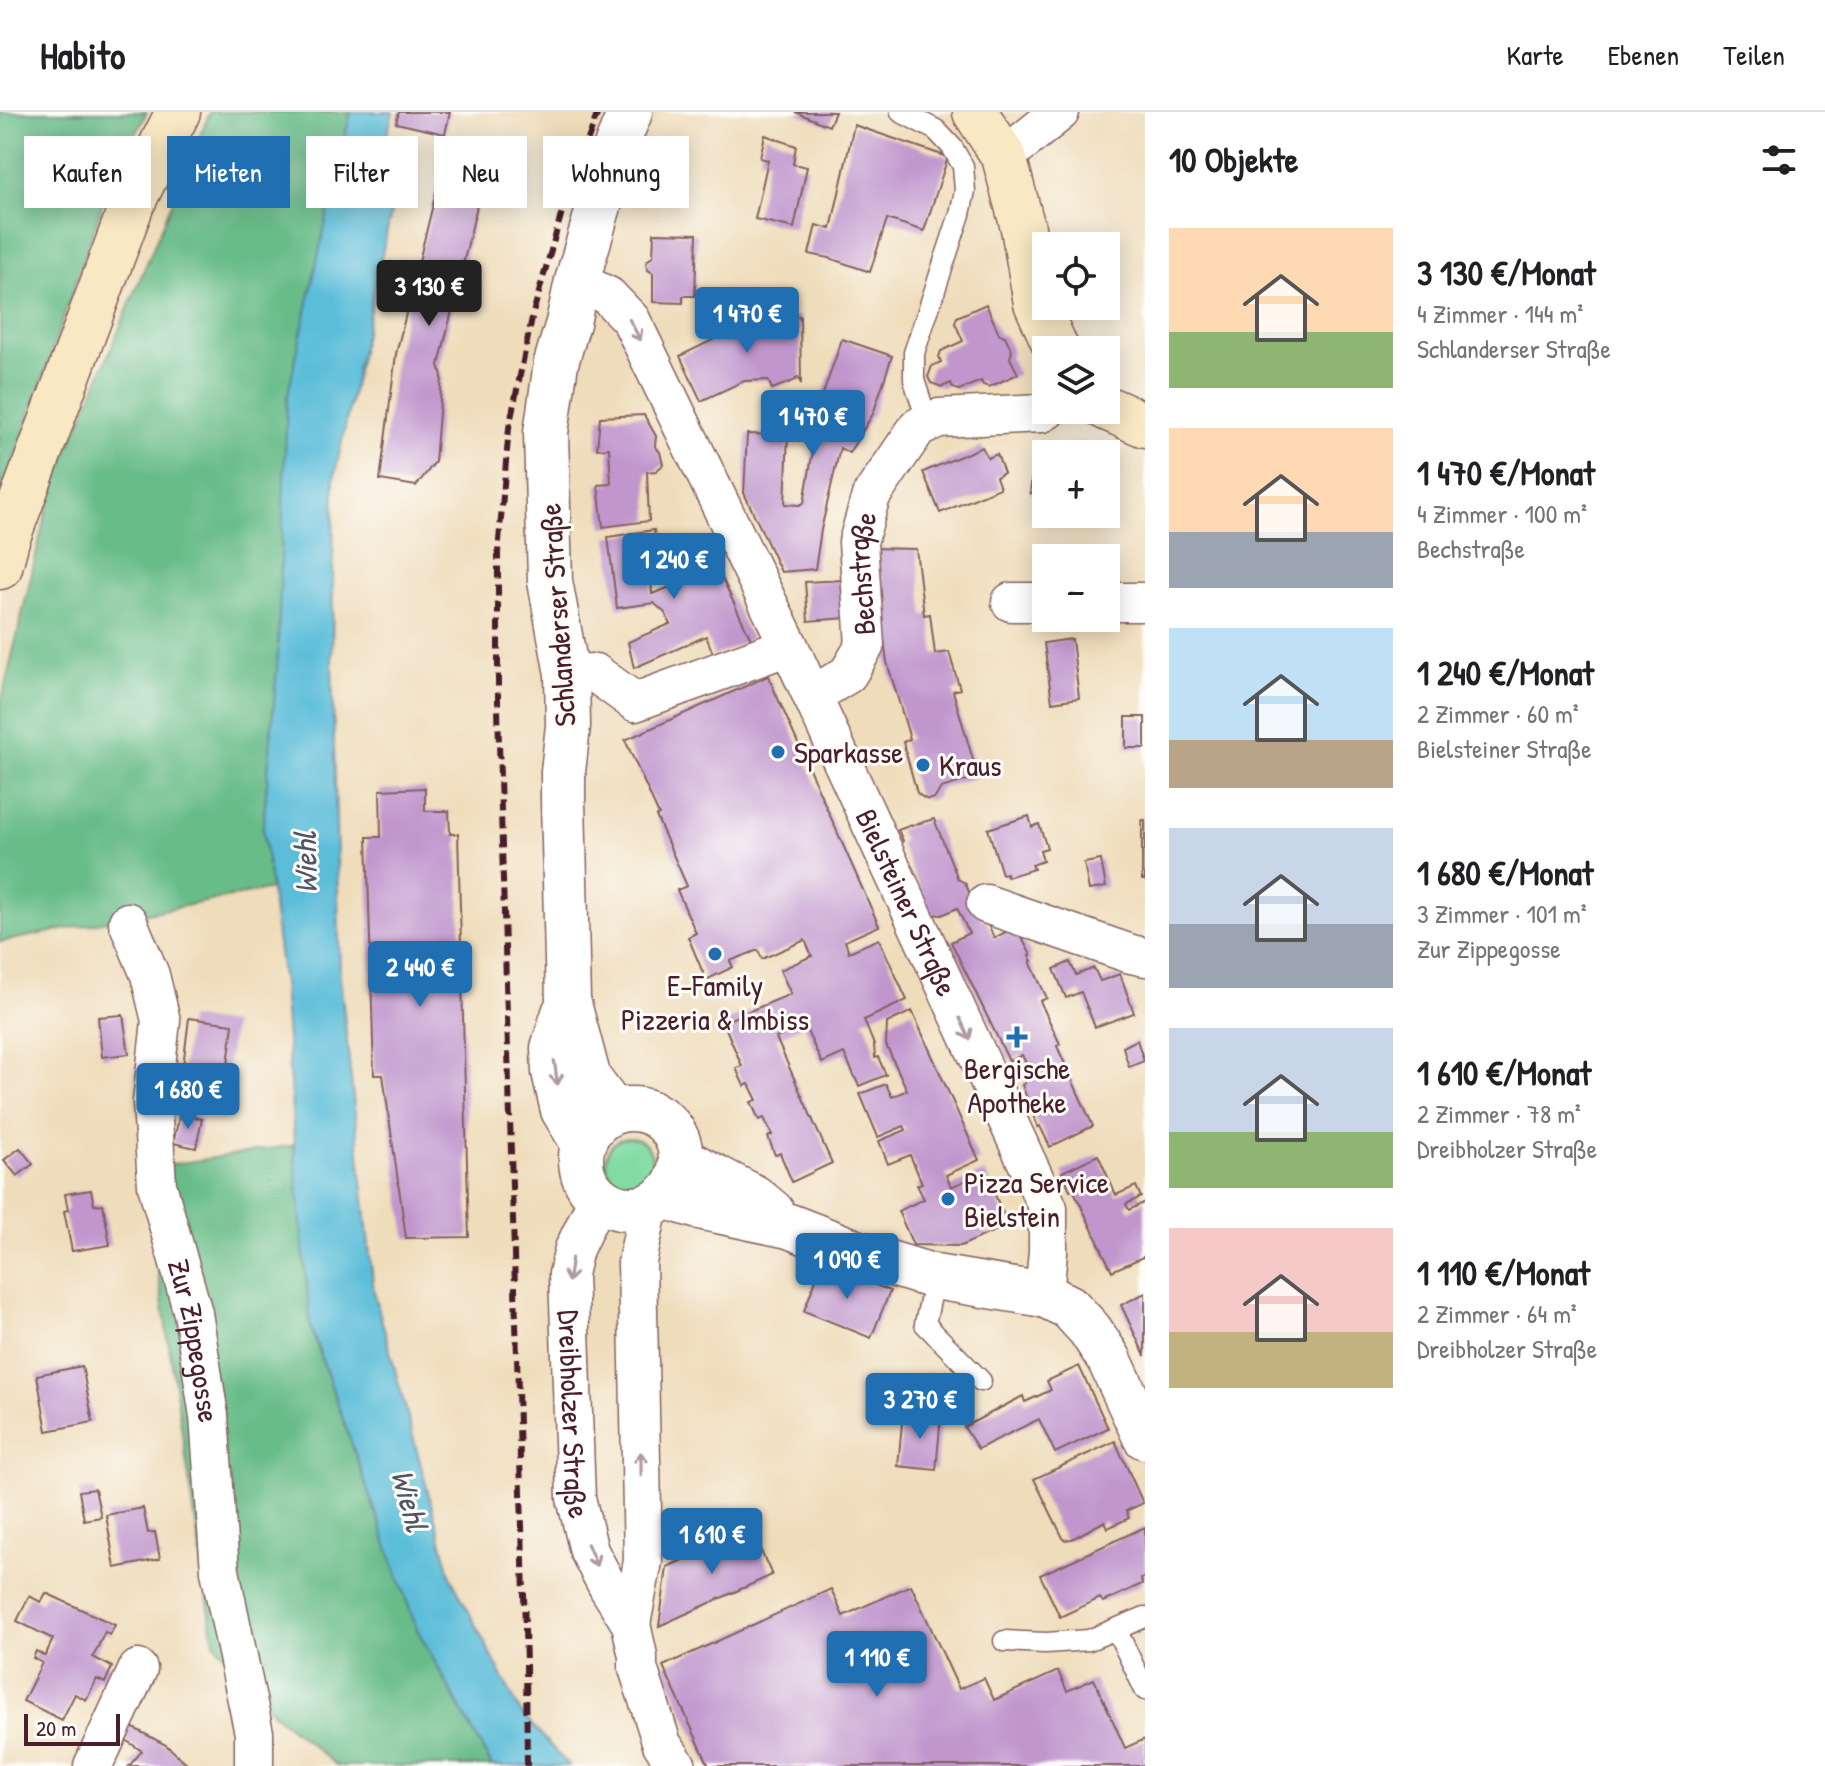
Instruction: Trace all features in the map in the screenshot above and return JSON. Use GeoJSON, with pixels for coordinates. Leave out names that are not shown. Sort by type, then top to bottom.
{"type":"FeatureCollection","features":[{"type":"Feature","properties":{"kind":"main road"},"geometry":{"type":"LineString","coordinates":[[0,567],[7,540],[132,204],[178,112]]}},
{"type":"Feature","properties":{"kind":"main road"},"geometry":{"type":"LineString","coordinates":[[975,112],[1004,157],[1023,228],[1036,303],[1051,336]]}},
{"type":"Feature","properties":{"kind":"main road"},"geometry":{"type":"LineString","coordinates":[[1120,414],[1145,425]]}},
{"type":"Feature","properties":{"kind":"street"},"geometry":{"type":"LineString","coordinates":[[577,281],[617,144],[630,112]]}},
{"type":"Feature","properties":{"kind":"street"},"geometry":{"type":"LineString","coordinates":[[1004,157],[1060,112]]}},
{"type":"Feature","properties":{"kind":"street","name":"Bielsteiner Straße"},"geometry":{"type":"LineString","coordinates":[[577,281],[608,296],[631,320],[789,646],[1048,1208],[1044,1295]]}},
{"type":"Feature","properties":{"kind":"street","name":"Schlanderser Straße"},"geometry":{"type":"LineString","coordinates":[[577,281],[556,363],[546,433],[550,581],[567,674],[568,726],[563,801],[568,1000],[589,1079],[613,1111]]}},
{"type":"Feature","properties":{"kind":"street"},"geometry":{"type":"LineString","coordinates":[[928,423],[939,418],[1032,413]]}},
{"type":"Feature","properties":{"kind":"street","name":"Bechstraße"},"geometry":{"type":"LineString","coordinates":[[812,696],[848,674],[865,645],[858,542],[871,496],[918,427],[928,423]]}},
{"type":"Feature","properties":{"kind":"street"},"geometry":{"type":"LineString","coordinates":[[1120,602],[1145,602]]}},
{"type":"Feature","properties":{"kind":"street"},"geometry":{"type":"LineString","coordinates":[[567,674],[595,673],[635,702],[789,646]]}},
{"type":"Feature","properties":{"kind":"street"},"geometry":{"type":"LineString","coordinates":[[986,904],[1145,957]]}},
{"type":"Feature","properties":{"kind":"street","name":"Zur Zippegosse"},"geometry":{"type":"LineString","coordinates":[[128,922],[150,975],[161,1021],[152,1102],[157,1185],[193,1313],[209,1416],[220,1571],[254,1733],[254,1766]]}},
{"type":"Feature","properties":{"kind":"street","name":"Schlanderser Straße"},"geometry":{"type":"LineString","coordinates":[[568,1000],[553,1048],[554,1072],[563,1110],[583,1143]]}},
{"type":"Feature","properties":{"kind":"street"},"geometry":{"type":"LineString","coordinates":[[626,1108],[652,1113],[672,1129],[678,1141],[664,1187],[636,1209],[610,1205],[598,1198],[583,1176],[583,1143],[592,1126],[613,1111],[626,1108]]}},
{"type":"Feature","properties":{"kind":"street"},"geometry":{"type":"LineString","coordinates":[[664,1187],[699,1207],[789,1226],[869,1257],[935,1277],[1044,1295],[1069,1307],[1090,1330],[1109,1359],[1145,1437]]}},
{"type":"Feature","properties":{"kind":"street","name":"Dreibholzer Straße"},"geometry":{"type":"LineString","coordinates":[[631,1624],[643,1561],[637,1262],[641,1235],[664,1187]]}},
{"type":"Feature","properties":{"kind":"street","name":"Dreibholzer Straße"},"geometry":{"type":"LineString","coordinates":[[598,1198],[574,1249],[568,1274],[576,1498],[589,1551],[631,1624],[638,1668],[662,1744],[677,1766]]}},
{"type":"Feature","properties":{"kind":"street"},"geometry":{"type":"LineString","coordinates":[[93,1766],[138,1669]]}},
{"type":"Feature","properties":{"kind":"lane"},"geometry":{"type":"LineString","coordinates":[[901,112],[936,130],[952,147],[963,166],[965,191],[960,214],[914,353],[914,380],[928,423]]}},
{"type":"Feature","properties":{"kind":"lane"},"geometry":{"type":"LineString","coordinates":[[935,1277],[925,1324],[981,1381]]}},
{"type":"Feature","properties":{"kind":"lane"},"geometry":{"type":"LineString","coordinates":[[1004,1641],[1046,1643],[1089,1640],[1145,1617]]}},
{"type":"Feature","properties":{"kind":"lane"},"geometry":{"type":"LineString","coordinates":[[1116,1629],[1145,1690]]}},
{"type":"Feature","properties":{"kind":"green space"},"geometry":{"type":"Polygon","coordinates":[[[0,112],[147,112],[135,136],[24,136],[24,208],[101,208],[0,502],[0,112]]]}},
{"type":"Feature","properties":{"kind":"green space"},"geometry":{"type":"Polygon","coordinates":[[[210,112],[351,112],[345,136],[306,136],[306,208],[333,208],[277,670],[263,828],[271,889],[0,942],[0,707],[51,492],[170,208],[290,208],[290,136],[200,136],[210,112]]]}},
{"type":"Feature","properties":{"kind":"green space"},"geometry":{"type":"Polygon","coordinates":[[[629,1138],[645,1145],[652,1161],[645,1177],[629,1184],[613,1177],[606,1161],[613,1145],[629,1138]]]}},
{"type":"Feature","properties":{"kind":"green space"},"geometry":{"type":"Polygon","coordinates":[[[295,1145],[311,1328],[416,1627],[492,1766],[337,1766],[276,1716],[214,1642],[142,1169],[295,1145]]]}},
{"type":"Feature","properties":{"kind":"water"},"geometry":{"type":"Polygon","coordinates":[[[351,112],[393,112],[387,136],[345,136],[351,112]]]}},
{"type":"Feature","properties":{"kind":"water","name":"Wiehl"},"geometry":{"type":"Polygon","coordinates":[[[329,208],[392,208],[334,478],[332,665],[340,977],[374,1292],[451,1577],[521,1713],[569,1766],[492,1766],[416,1627],[311,1328],[283,983],[263,828],[277,670],[287,398],[329,208]]]}},
{"type":"Feature","properties":{"kind":"building"},"geometry":{"type":"Polygon","coordinates":[[[399,112],[450,112],[445,134],[396,123],[399,112]]]}},
{"type":"Feature","properties":{"kind":"building"},"geometry":{"type":"Polygon","coordinates":[[[795,112],[835,112],[829,126],[795,112]]]}},
{"type":"Feature","properties":{"kind":"building"},"geometry":{"type":"Polygon","coordinates":[[[854,125],[948,157],[924,231],[887,219],[870,272],[809,254],[816,225],[831,229],[854,125]]]}},
{"type":"Feature","properties":{"kind":"building"},"geometry":{"type":"Polygon","coordinates":[[[765,135],[796,146],[793,164],[807,167],[794,228],[755,219],[768,160],[760,158],[765,135]]]}},
{"type":"Feature","properties":{"kind":"building"},"geometry":{"type":"Polygon","coordinates":[[[434,200],[434,208],[476,208],[439,365],[442,376],[435,462],[416,486],[380,480],[396,354],[434,200]]]}},
{"type":"Feature","properties":{"kind":"building"},"geometry":{"type":"Polygon","coordinates":[[[654,233],[697,234],[695,296],[683,296],[683,303],[653,302],[653,273],[646,264],[653,256],[654,233]]]}},
{"type":"Feature","properties":{"kind":"building"},"geometry":{"type":"Polygon","coordinates":[[[986,304],[999,334],[1005,336],[1012,351],[1010,358],[1018,374],[989,387],[981,381],[959,390],[953,388],[951,383],[942,387],[931,383],[928,377],[932,366],[941,362],[941,351],[963,341],[955,323],[957,317],[986,304]]]}},
{"type":"Feature","properties":{"kind":"building"},"geometry":{"type":"Polygon","coordinates":[[[800,316],[801,384],[798,377],[772,389],[768,380],[744,381],[701,401],[680,356],[721,336],[719,321],[800,316]]]}},
{"type":"Feature","properties":{"kind":"building"},"geometry":{"type":"Polygon","coordinates":[[[842,339],[892,356],[873,414],[849,453],[840,448],[815,569],[781,572],[744,493],[747,434],[788,435],[785,504],[804,503],[822,397],[842,339]]]}},
{"type":"Feature","properties":{"kind":"building"},"geometry":{"type":"Polygon","coordinates":[[[644,415],[656,436],[655,446],[663,465],[656,471],[647,472],[649,521],[603,527],[598,485],[611,484],[609,448],[597,449],[600,417],[644,415]]]}},
{"type":"Feature","properties":{"kind":"building"},"geometry":{"type":"Polygon","coordinates":[[[982,447],[988,458],[997,454],[1004,473],[996,477],[1000,488],[940,513],[923,472],[982,447]]]}},
{"type":"Feature","properties":{"kind":"building"},"geometry":{"type":"Polygon","coordinates":[[[654,530],[661,580],[651,581],[652,594],[681,583],[677,575],[713,559],[751,639],[714,656],[706,636],[634,668],[628,642],[670,624],[665,613],[654,603],[617,608],[608,537],[654,530]]]}},
{"type":"Feature","properties":{"kind":"building"},"geometry":{"type":"Polygon","coordinates":[[[871,548],[916,549],[924,615],[930,614],[935,654],[949,652],[960,689],[953,691],[978,777],[941,788],[935,798],[928,800],[917,793],[903,742],[910,739],[887,662],[871,548]]]}},
{"type":"Feature","properties":{"kind":"building"},"geometry":{"type":"Polygon","coordinates":[[[843,580],[846,618],[808,621],[805,582],[843,580]]]}},
{"type":"Feature","properties":{"kind":"building"},"geometry":{"type":"Polygon","coordinates":[[[1072,639],[1079,698],[1052,702],[1044,643],[1072,639]]]}},
{"type":"Feature","properties":{"kind":"building"},"geometry":{"type":"Polygon","coordinates":[[[768,676],[879,926],[845,941],[849,952],[879,939],[907,1000],[864,1020],[874,1045],[875,1058],[878,1057],[886,1075],[859,1086],[844,1053],[822,1063],[804,1025],[776,1038],[832,1163],[792,1182],[780,1153],[775,1155],[768,1137],[772,1135],[764,1118],[759,1120],[751,1102],[757,1100],[749,1084],[744,1086],[736,1068],[742,1066],[723,1022],[791,994],[780,970],[812,956],[805,940],[762,959],[758,950],[730,961],[733,967],[706,980],[688,937],[696,933],[677,890],[687,886],[625,740],[768,676]]]}},
{"type":"Feature","properties":{"kind":"building"},"geometry":{"type":"Polygon","coordinates":[[[1126,717],[1145,717],[1145,748],[1126,748],[1126,717]]]}},
{"type":"Feature","properties":{"kind":"building"},"geometry":{"type":"Polygon","coordinates":[[[425,788],[425,811],[449,811],[450,834],[458,834],[469,1237],[406,1238],[383,1075],[374,1075],[367,837],[381,837],[380,790],[425,788]]]}},
{"type":"Feature","properties":{"kind":"building"},"geometry":{"type":"Polygon","coordinates":[[[1029,816],[1032,827],[1039,824],[1047,848],[1040,850],[1043,861],[1032,865],[1034,869],[1007,877],[1006,873],[1002,874],[988,829],[1029,816]]]}},
{"type":"Feature","properties":{"kind":"building"},"geometry":{"type":"Polygon","coordinates":[[[934,819],[958,879],[965,883],[994,938],[1016,927],[1031,955],[1030,962],[1047,998],[1040,1001],[1093,1126],[1050,1147],[1038,1127],[1022,1085],[1026,1074],[1034,1068],[1031,1063],[1027,1065],[1022,1055],[1009,1061],[951,942],[969,933],[957,908],[942,915],[931,914],[900,843],[903,841],[898,830],[934,819]]]}},
{"type":"Feature","properties":{"kind":"building"},"geometry":{"type":"Polygon","coordinates":[[[1142,820],[1145,820],[1145,880],[1142,880],[1142,820]]]}},
{"type":"Feature","properties":{"kind":"building"},"geometry":{"type":"Polygon","coordinates":[[[1101,860],[1106,887],[1089,890],[1084,863],[1101,860]]]}},
{"type":"Feature","properties":{"kind":"building"},"geometry":{"type":"Polygon","coordinates":[[[1070,962],[1076,975],[1094,968],[1100,981],[1120,974],[1134,1013],[1095,1027],[1081,992],[1066,998],[1054,969],[1070,962]]]}},
{"type":"Feature","properties":{"kind":"building"},"geometry":{"type":"Polygon","coordinates":[[[912,1011],[979,1160],[946,1175],[951,1187],[985,1172],[1008,1225],[961,1246],[913,1245],[898,1211],[924,1199],[917,1185],[922,1183],[910,1155],[888,1164],[879,1141],[906,1130],[904,1126],[878,1137],[860,1094],[886,1084],[892,1097],[907,1090],[886,1045],[887,1023],[912,1011]]]}},
{"type":"Feature","properties":{"kind":"building"},"geometry":{"type":"Polygon","coordinates":[[[123,1015],[129,1054],[102,1057],[98,1017],[123,1015]]]}},
{"type":"Feature","properties":{"kind":"building"},"geometry":{"type":"Polygon","coordinates":[[[189,1018],[233,1024],[224,1097],[180,1091],[189,1018]]]}},
{"type":"Feature","properties":{"kind":"building"},"geometry":{"type":"Polygon","coordinates":[[[1137,1040],[1144,1061],[1129,1067],[1123,1047],[1137,1040]]]}},
{"type":"Feature","properties":{"kind":"building"},"geometry":{"type":"Polygon","coordinates":[[[180,1114],[202,1119],[196,1148],[173,1143],[180,1114]]]}},
{"type":"Feature","properties":{"kind":"building"},"geometry":{"type":"Polygon","coordinates":[[[20,1148],[33,1164],[17,1176],[4,1160],[20,1148]]]}},
{"type":"Feature","properties":{"kind":"building"},"geometry":{"type":"Polygon","coordinates":[[[1098,1155],[1116,1195],[1136,1186],[1141,1197],[1126,1204],[1129,1210],[1145,1202],[1145,1256],[1112,1271],[1062,1172],[1098,1155]]]}},
{"type":"Feature","properties":{"kind":"building"},"geometry":{"type":"Polygon","coordinates":[[[91,1190],[94,1205],[103,1204],[110,1245],[72,1251],[64,1211],[68,1210],[65,1194],[91,1190]]]}},
{"type":"Feature","properties":{"kind":"building"},"geometry":{"type":"Polygon","coordinates":[[[822,1263],[890,1291],[871,1338],[804,1311],[822,1263]]]}},
{"type":"Feature","properties":{"kind":"building"},"geometry":{"type":"Polygon","coordinates":[[[1145,1293],[1145,1356],[1121,1305],[1145,1293]]]}},
{"type":"Feature","properties":{"kind":"building"},"geometry":{"type":"Polygon","coordinates":[[[82,1366],[93,1422],[47,1431],[37,1375],[82,1366]]]}},
{"type":"Feature","properties":{"kind":"building"},"geometry":{"type":"Polygon","coordinates":[[[1079,1366],[1108,1428],[1055,1453],[1039,1419],[978,1449],[964,1427],[1023,1396],[1025,1402],[1051,1390],[1047,1381],[1079,1366]]]}},
{"type":"Feature","properties":{"kind":"building"},"geometry":{"type":"Polygon","coordinates":[[[903,1412],[941,1415],[936,1470],[898,1466],[903,1412]]]}},
{"type":"Feature","properties":{"kind":"building"},"geometry":{"type":"Polygon","coordinates":[[[1115,1441],[1143,1503],[1126,1511],[1129,1518],[1108,1528],[1105,1521],[1072,1539],[1064,1540],[1034,1479],[1115,1441]]]}},
{"type":"Feature","properties":{"kind":"building"},"geometry":{"type":"Polygon","coordinates":[[[95,1489],[101,1517],[84,1520],[79,1491],[95,1489]]]}},
{"type":"Feature","properties":{"kind":"building"},"geometry":{"type":"Polygon","coordinates":[[[143,1508],[148,1533],[155,1532],[160,1559],[115,1568],[106,1515],[143,1508]]]}},
{"type":"Feature","properties":{"kind":"building"},"geometry":{"type":"Polygon","coordinates":[[[1145,1527],[1145,1577],[1141,1579],[1142,1584],[1103,1602],[1100,1598],[1060,1617],[1040,1575],[1145,1527]]]}},
{"type":"Feature","properties":{"kind":"building"},"geometry":{"type":"Polygon","coordinates":[[[751,1529],[772,1575],[659,1626],[667,1567],[751,1529]]]}},
{"type":"Feature","properties":{"kind":"building"},"geometry":{"type":"Polygon","coordinates":[[[911,1585],[959,1689],[984,1678],[994,1700],[1058,1671],[1067,1691],[1094,1679],[1125,1748],[1145,1739],[1145,1766],[709,1766],[663,1666],[831,1589],[843,1616],[911,1585]]]}},
{"type":"Feature","properties":{"kind":"building"},"geometry":{"type":"Polygon","coordinates":[[[46,1593],[115,1625],[110,1635],[105,1632],[93,1657],[112,1667],[105,1683],[97,1679],[86,1700],[75,1694],[62,1720],[23,1701],[42,1663],[33,1658],[36,1651],[45,1656],[53,1639],[17,1621],[29,1596],[41,1602],[46,1593]]]}},
{"type":"Feature","properties":{"kind":"building"},"geometry":{"type":"Polygon","coordinates":[[[128,1725],[166,1745],[190,1766],[129,1766],[142,1751],[121,1737],[128,1725]]]}},
{"type":"Feature","properties":{"kind":"railway"},"geometry":{"type":"LineString","coordinates":[[527,1766],[498,709],[498,552],[509,428],[533,313],[564,205],[598,112]]}},
{"type":"Feature","properties":{"kind":"place","name":"Sparkasse"},"geometry":{"type":"Point","coordinates":[778,752]}},
{"type":"Feature","properties":{"kind":"place","name":"Kraus"},"geometry":{"type":"Point","coordinates":[923,765]}},
{"type":"Feature","properties":{"kind":"place","name":"E-Family Pizzeria & Imbiss"},"geometry":{"type":"Point","coordinates":[715,954]}},
{"type":"Feature","properties":{"kind":"place","name":"Bergische Apotheke"},"geometry":{"type":"Point","coordinates":[1017,1037]}},
{"type":"Feature","properties":{"kind":"place","name":"Pizza Service Bielstein"},"geometry":{"type":"Point","coordinates":[948,1199]}}]}
